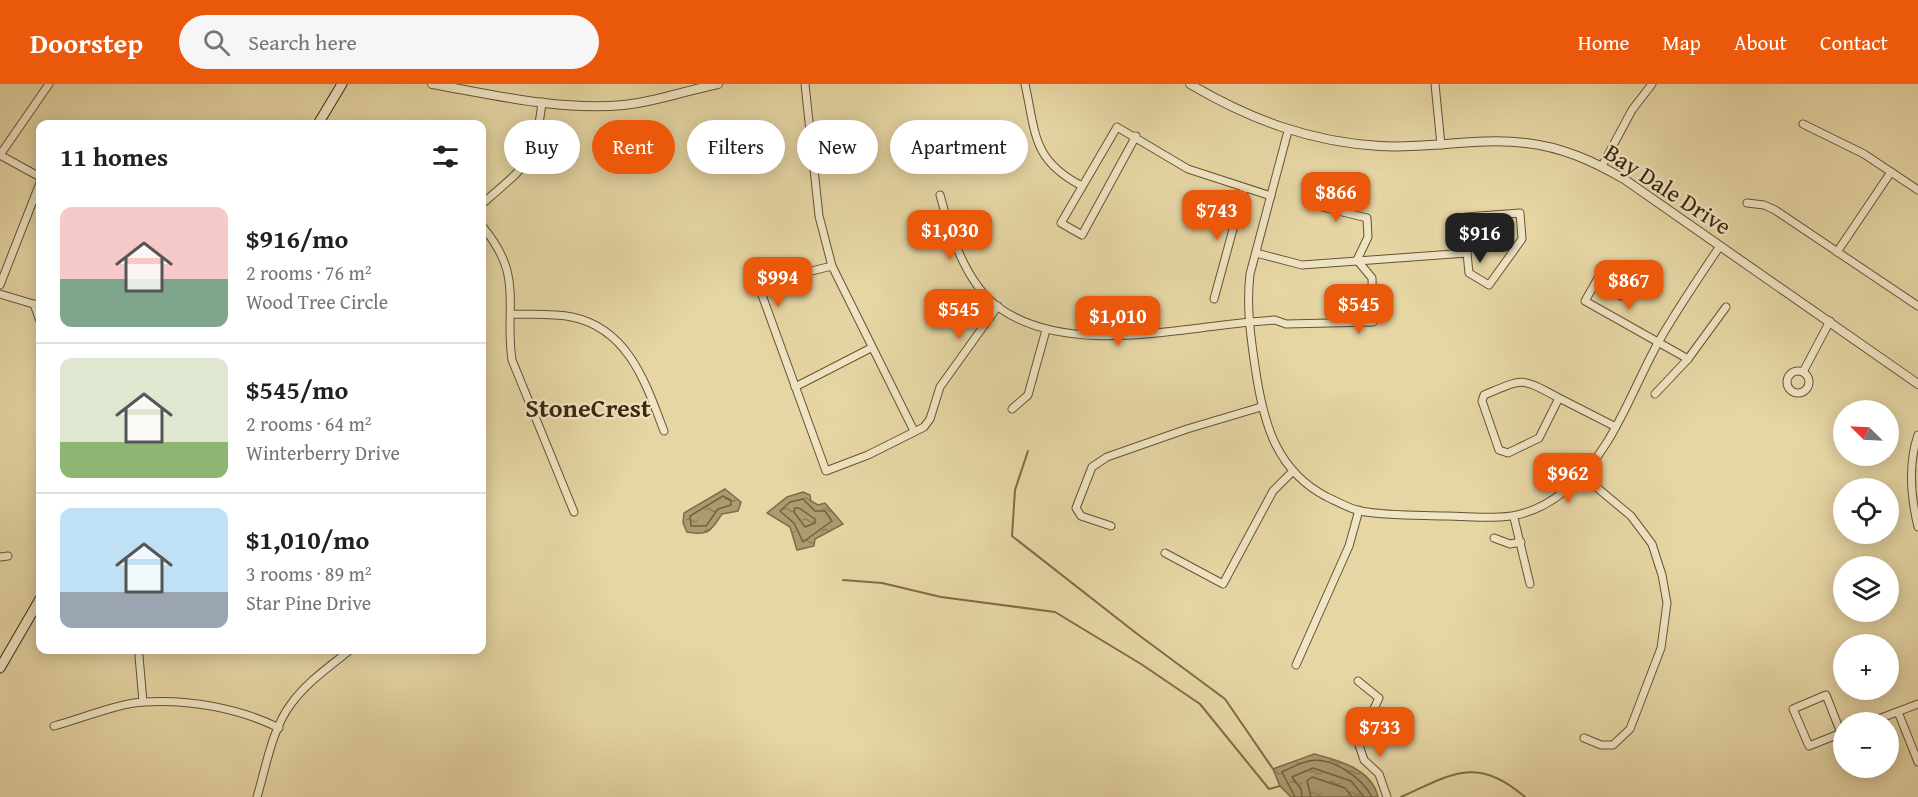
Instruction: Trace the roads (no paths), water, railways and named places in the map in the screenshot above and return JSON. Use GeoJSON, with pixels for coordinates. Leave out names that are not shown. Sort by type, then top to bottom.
{"type":"FeatureCollection","features":[{"type":"Feature","properties":{"kind":"main road"},"geometry":{"type":"LineString","coordinates":[[320,120],[342,84]]}},
{"type":"Feature","properties":{"kind":"main road"},"geometry":{"type":"LineString","coordinates":[[0,668],[36,606]]}},
{"type":"Feature","properties":{"kind":"street"},"geometry":{"type":"LineString","coordinates":[[36,175],[0,155],[49,84]]}},
{"type":"Feature","properties":{"kind":"street"},"geometry":{"type":"LineString","coordinates":[[432,84],[542,102],[601,107],[627,105],[718,84]]}},
{"type":"Feature","properties":{"kind":"street"},"geometry":{"type":"LineString","coordinates":[[805,84],[819,216],[832,266],[914,431]]}},
{"type":"Feature","properties":{"kind":"street"},"geometry":{"type":"LineString","coordinates":[[1025,84],[1035,134],[1045,158],[1061,175],[1082,186]]}},
{"type":"Feature","properties":{"kind":"street","name":"Bay Dale Drive"},"geometry":{"type":"LineString","coordinates":[[1190,84],[1245,114],[1288,131],[1377,146],[1441,146],[1495,141],[1526,142],[1579,155],[1602,166],[1830,321],[1918,384]]}},
{"type":"Feature","properties":{"kind":"street"},"geometry":{"type":"LineString","coordinates":[[1435,84],[1441,146]]}},
{"type":"Feature","properties":{"kind":"street"},"geometry":{"type":"LineString","coordinates":[[1602,166],[1632,110],[1652,84]]}},
{"type":"Feature","properties":{"kind":"street"},"geometry":{"type":"LineString","coordinates":[[486,201],[519,173],[528,160],[536,142],[542,102]]}},
{"type":"Feature","properties":{"kind":"street"},"geometry":{"type":"LineString","coordinates":[[1803,124],[1864,154],[1918,190]]}},
{"type":"Feature","properties":{"kind":"street"},"geometry":{"type":"LineString","coordinates":[[1136,136],[1082,235],[1061,224],[1117,127],[1136,136],[1188,169],[1271,196]]}},
{"type":"Feature","properties":{"kind":"street"},"geometry":{"type":"LineString","coordinates":[[1288,131],[1250,274],[1248,321],[1261,408],[1271,439],[1292,472],[1321,494],[1359,510],[1514,518],[1540,508],[1583,476],[1600,453],[1659,342],[1720,246]]}},
{"type":"Feature","properties":{"kind":"street"},"geometry":{"type":"LineString","coordinates":[[1837,252],[1891,172]]}},
{"type":"Feature","properties":{"kind":"street"},"geometry":{"type":"LineString","coordinates":[[1214,299],[1244,189]]}},
{"type":"Feature","properties":{"kind":"street"},"geometry":{"type":"LineString","coordinates":[[0,285],[36,193]]}},
{"type":"Feature","properties":{"kind":"street"},"geometry":{"type":"LineString","coordinates":[[940,195],[952,238],[975,281],[998,306],[1046,330],[1117,335],[1248,321],[1275,320],[1286,324],[1373,322],[1372,278],[1357,260]]}},
{"type":"Feature","properties":{"kind":"street"},"geometry":{"type":"LineString","coordinates":[[1310,204],[1367,218],[1368,237],[1357,260]]}},
{"type":"Feature","properties":{"kind":"street"},"geometry":{"type":"LineString","coordinates":[[1747,204],[1764,205],[1775,210],[1918,306]]}},
{"type":"Feature","properties":{"kind":"street"},"geometry":{"type":"LineString","coordinates":[[1520,213],[1522,239],[1489,285],[1469,273],[1467,253],[1466,217],[1520,213]]}},
{"type":"Feature","properties":{"kind":"street"},"geometry":{"type":"LineString","coordinates":[[486,232],[499,250],[507,269],[512,294],[509,343],[512,360],[574,512]]}},
{"type":"Feature","properties":{"kind":"street"},"geometry":{"type":"LineString","coordinates":[[1256,253],[1302,265],[1467,253]]}},
{"type":"Feature","properties":{"kind":"street"},"geometry":{"type":"LineString","coordinates":[[832,266],[758,284],[826,471],[868,455],[924,427],[930,419],[940,387],[998,306]]}},
{"type":"Feature","properties":{"kind":"street"},"geometry":{"type":"LineString","coordinates":[[1621,297],[1628,279],[1605,266],[1586,301],[1688,358]]}},
{"type":"Feature","properties":{"kind":"street"},"geometry":{"type":"LineString","coordinates":[[0,294],[36,305]]}},
{"type":"Feature","properties":{"kind":"street"},"geometry":{"type":"LineString","coordinates":[[1655,394],[1688,358],[1726,307]]}},
{"type":"Feature","properties":{"kind":"street"},"geometry":{"type":"LineString","coordinates":[[511,314],[574,317],[613,336],[630,354],[640,371],[664,431]]}},
{"type":"Feature","properties":{"kind":"street"},"geometry":{"type":"LineString","coordinates":[[1803,372],[1830,321]]}},
{"type":"Feature","properties":{"kind":"street"},"geometry":{"type":"LineString","coordinates":[[1012,409],[1028,395],[1046,330]]}},
{"type":"Feature","properties":{"kind":"street"},"geometry":{"type":"LineString","coordinates":[[795,387],[871,348]]}},
{"type":"Feature","properties":{"kind":"street"},"geometry":{"type":"LineString","coordinates":[[1559,398],[1539,438],[1508,453],[1499,450],[1482,401],[1484,395],[1519,380],[1527,381],[1614,426]]}},
{"type":"Feature","properties":{"kind":"street"},"geometry":{"type":"LineString","coordinates":[[1111,526],[1081,516],[1076,508],[1092,467],[1107,457],[1167,436],[1261,408]]}},
{"type":"Feature","properties":{"kind":"street"},"geometry":{"type":"LineString","coordinates":[[1918,435],[1913,460],[1912,493],[1918,527]]}},
{"type":"Feature","properties":{"kind":"street"},"geometry":{"type":"LineString","coordinates":[[1165,553],[1223,584],[1274,492],[1292,472]]}},
{"type":"Feature","properties":{"kind":"street"},"geometry":{"type":"LineString","coordinates":[[1583,476],[1631,516],[1652,544],[1662,575],[1667,616],[1661,648],[1630,729],[1613,745],[1601,745],[1584,738]]}},
{"type":"Feature","properties":{"kind":"street"},"geometry":{"type":"LineString","coordinates":[[1296,665],[1349,546],[1359,510]]}},
{"type":"Feature","properties":{"kind":"street"},"geometry":{"type":"LineString","coordinates":[[1514,518],[1530,584]]}},
{"type":"Feature","properties":{"kind":"street"},"geometry":{"type":"LineString","coordinates":[[1494,538],[1510,544],[1521,542]]}},
{"type":"Feature","properties":{"kind":"street"},"geometry":{"type":"LineString","coordinates":[[0,557],[8,556]]}},
{"type":"Feature","properties":{"kind":"street"},"geometry":{"type":"LineString","coordinates":[[257,797],[279,728],[289,706],[305,687],[345,654]]}},
{"type":"Feature","properties":{"kind":"street"},"geometry":{"type":"LineString","coordinates":[[139,656],[142,702]]}},
{"type":"Feature","properties":{"kind":"street"},"geometry":{"type":"LineString","coordinates":[[1358,681],[1379,698],[1358,742],[1364,760],[1379,774],[1386,795]]}},
{"type":"Feature","properties":{"kind":"street"},"geometry":{"type":"LineString","coordinates":[[1826,695],[1842,732],[1809,746],[1793,709],[1826,695]]}},
{"type":"Feature","properties":{"kind":"street"},"geometry":{"type":"LineString","coordinates":[[54,726],[142,702],[234,710],[256,716],[279,728]]}},
{"type":"Feature","properties":{"kind":"street"},"geometry":{"type":"LineString","coordinates":[[1898,712],[1918,704]]}},
{"type":"Feature","properties":{"kind":"street"},"geometry":{"type":"LineString","coordinates":[[1899,714],[1918,762]]}},
{"type":"Feature","properties":{"kind":"water"},"geometry":{"type":"Polygon","coordinates":[[[725,489],[741,502],[738,511],[722,514],[712,528],[705,533],[687,532],[683,523],[684,513],[725,489]]]}},
{"type":"Feature","properties":{"kind":"water"},"geometry":{"type":"Polygon","coordinates":[[[803,492],[810,495],[811,501],[818,505],[825,503],[843,524],[815,539],[814,546],[797,550],[790,527],[767,513],[787,497],[803,492]]]}},
{"type":"Feature","properties":{"kind":"water"},"geometry":{"type":"Polygon","coordinates":[[[1314,754],[1353,767],[1369,779],[1378,797],[1291,797],[1280,786],[1273,769],[1314,754]]]}},
{"type":"Feature","properties":{"kind":"waterway"},"geometry":{"type":"LineString","coordinates":[[1028,451],[1015,490],[1012,536],[1225,699],[1273,769]]}},
{"type":"Feature","properties":{"kind":"waterway"},"geometry":{"type":"LineString","coordinates":[[843,580],[882,583],[941,597],[1055,612],[1141,664],[1200,704],[1269,789],[1280,786]]}},
{"type":"Feature","properties":{"kind":"waterway"},"geometry":{"type":"LineString","coordinates":[[1401,797],[1450,776],[1478,772],[1493,776],[1525,797]]}},
{"type":"Feature","properties":{"kind":"district","name":"StoneCrest"},"geometry":{"type":"Point","coordinates":[588,407]}}]}
